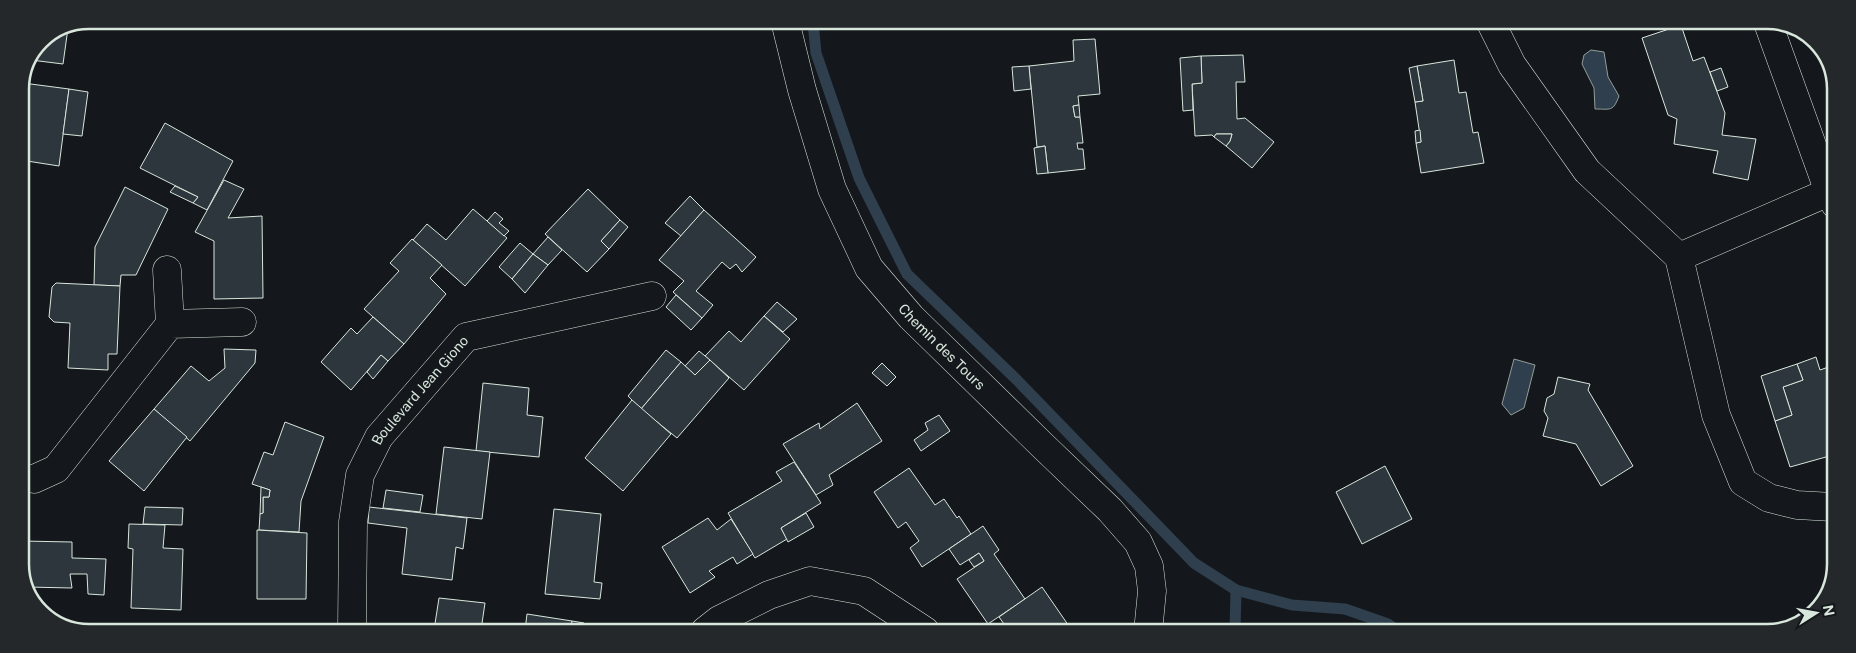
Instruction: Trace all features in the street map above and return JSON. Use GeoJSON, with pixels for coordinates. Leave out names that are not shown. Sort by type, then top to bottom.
{"type":"FeatureCollection","features":[{"type":"Feature","properties":{"kind":"street","name":"Chemin des Tours"},"geometry":{"type":"LineString","coordinates":[[787,29],[802,90],[832,189],[869,268],[911,317],[1110,510],[1138,542],[1149,566],[1152,591],[1149,624]]}},
{"type":"Feature","properties":{"kind":"street"},"geometry":{"type":"LineString","coordinates":[[1495,29],[1512,65],[1587,171],[1679,257],[1716,415],[1743,482],[1769,498],[1797,505],[1827,507]]}},
{"type":"Feature","properties":{"kind":"street"},"geometry":{"type":"LineString","coordinates":[[1770,29],[1827,184]]}},
{"type":"Feature","properties":{"kind":"street"},"geometry":{"type":"LineString","coordinates":[[1679,257],[1827,200]]}},
{"type":"Feature","properties":{"kind":"street"},"geometry":{"type":"LineString","coordinates":[[29,478],[34,479],[56,469],[170,324],[167,270]]}},
{"type":"Feature","properties":{"kind":"street","name":"Boulevard Jean Giono"},"geometry":{"type":"LineString","coordinates":[[352,624],[353,522],[360,475],[379,438],[466,337],[652,296]]}},
{"type":"Feature","properties":{"kind":"street"},"geometry":{"type":"LineString","coordinates":[[170,324],[242,322]]}},
{"type":"Feature","properties":{"kind":"street"},"geometry":{"type":"LineString","coordinates":[[714,624],[768,595],[810,581],[864,591],[914,624]]}},
{"type":"Feature","properties":{"kind":"water"},"geometry":{"type":"Polygon","coordinates":[[[1591,50],[1604,52],[1608,77],[1619,96],[1611,109],[1595,109],[1594,88],[1582,64],[1584,55],[1591,50]]]}},
{"type":"Feature","properties":{"kind":"water"},"geometry":{"type":"Polygon","coordinates":[[[1514,359],[1535,365],[1524,408],[1511,415],[1502,404],[1514,359]]]}},
{"type":"Feature","properties":{"kind":"building"},"geometry":{"type":"Polygon","coordinates":[[[1669,29],[1682,29],[1693,61],[1704,57],[1725,113],[1722,135],[1756,139],[1748,180],[1713,173],[1718,151],[1674,144],[1677,119],[1668,115],[1642,38],[1669,29]]]}},
{"type":"Feature","properties":{"kind":"building"},"geometry":{"type":"Polygon","coordinates":[[[67,33],[63,64],[36,61],[46,46],[67,33]]]}},
{"type":"Feature","properties":{"kind":"building"},"geometry":{"type":"Polygon","coordinates":[[[1095,39],[1100,94],[1078,96],[1079,105],[1073,106],[1075,117],[1080,117],[1083,143],[1077,143],[1078,149],[1083,149],[1085,169],[1048,173],[1045,146],[1037,147],[1029,66],[1074,61],[1073,40],[1095,39]]]}},
{"type":"Feature","properties":{"kind":"building"},"geometry":{"type":"Polygon","coordinates":[[[1243,55],[1245,82],[1236,82],[1237,119],[1245,118],[1274,142],[1252,168],[1226,146],[1232,134],[1216,134],[1214,137],[1212,135],[1195,136],[1192,84],[1202,83],[1201,56],[1243,55]]]}},
{"type":"Feature","properties":{"kind":"building"},"geometry":{"type":"Polygon","coordinates":[[[1201,56],[1202,83],[1192,84],[1193,110],[1183,111],[1180,58],[1201,56]]]}},
{"type":"Feature","properties":{"kind":"building"},"geometry":{"type":"Polygon","coordinates":[[[1454,60],[1459,93],[1466,92],[1473,133],[1478,132],[1484,163],[1421,173],[1416,143],[1421,142],[1415,102],[1423,101],[1417,66],[1454,60]]]}},
{"type":"Feature","properties":{"kind":"building"},"geometry":{"type":"Polygon","coordinates":[[[1029,66],[1031,89],[1014,91],[1012,67],[1029,66]]]}},
{"type":"Feature","properties":{"kind":"building"},"geometry":{"type":"Polygon","coordinates":[[[1417,66],[1423,101],[1415,102],[1409,68],[1417,66]]]}},
{"type":"Feature","properties":{"kind":"building"},"geometry":{"type":"Polygon","coordinates":[[[1721,68],[1728,87],[1717,91],[1710,72],[1721,68]]]}},
{"type":"Feature","properties":{"kind":"building"},"geometry":{"type":"Polygon","coordinates":[[[29,84],[69,89],[59,166],[29,161],[29,84]]]}},
{"type":"Feature","properties":{"kind":"building"},"geometry":{"type":"Polygon","coordinates":[[[69,89],[88,92],[82,136],[63,134],[69,89]]]}},
{"type":"Feature","properties":{"kind":"building"},"geometry":{"type":"Polygon","coordinates":[[[1079,105],[1080,117],[1075,117],[1073,106],[1079,105]]]}},
{"type":"Feature","properties":{"kind":"building"},"geometry":{"type":"Polygon","coordinates":[[[165,123],[233,161],[207,210],[193,203],[198,197],[140,168],[165,123]]]}},
{"type":"Feature","properties":{"kind":"building"},"geometry":{"type":"Polygon","coordinates":[[[1420,130],[1421,142],[1416,143],[1415,131],[1420,130]]]}},
{"type":"Feature","properties":{"kind":"building"},"geometry":{"type":"Polygon","coordinates":[[[1216,134],[1232,134],[1226,146],[1214,137],[1216,134]]]}},
{"type":"Feature","properties":{"kind":"building"},"geometry":{"type":"Polygon","coordinates":[[[1045,146],[1048,173],[1037,174],[1034,148],[1045,146]]]}},
{"type":"Feature","properties":{"kind":"building"},"geometry":{"type":"Polygon","coordinates":[[[224,180],[244,189],[228,218],[262,216],[263,298],[214,299],[214,241],[195,232],[224,180]]]}},
{"type":"Feature","properties":{"kind":"building"},"geometry":{"type":"Polygon","coordinates":[[[175,186],[198,197],[193,203],[170,192],[175,186]]]}},
{"type":"Feature","properties":{"kind":"building"},"geometry":{"type":"Polygon","coordinates":[[[125,187],[168,209],[136,275],[121,275],[120,286],[94,285],[95,247],[125,187]]]}},
{"type":"Feature","properties":{"kind":"building"},"geometry":{"type":"Polygon","coordinates":[[[588,189],[620,220],[601,241],[609,249],[587,272],[545,234],[588,189]]]}},
{"type":"Feature","properties":{"kind":"building"},"geometry":{"type":"Polygon","coordinates":[[[690,196],[704,210],[681,236],[665,223],[690,196]]]}},
{"type":"Feature","properties":{"kind":"building"},"geometry":{"type":"Polygon","coordinates":[[[473,209],[507,238],[465,286],[413,240],[427,224],[446,240],[473,209]]]}},
{"type":"Feature","properties":{"kind":"building"},"geometry":{"type":"Polygon","coordinates":[[[704,210],[756,257],[742,272],[736,264],[730,269],[722,262],[696,291],[713,305],[702,318],[673,292],[684,281],[659,260],[704,210]]]}},
{"type":"Feature","properties":{"kind":"building"},"geometry":{"type":"Polygon","coordinates":[[[495,212],[503,219],[499,223],[509,231],[504,236],[487,221],[495,212]]]}},
{"type":"Feature","properties":{"kind":"building"},"geometry":{"type":"Polygon","coordinates":[[[620,220],[628,227],[609,249],[601,241],[620,220]]]}},
{"type":"Feature","properties":{"kind":"building"},"geometry":{"type":"Polygon","coordinates":[[[548,237],[562,250],[548,265],[533,254],[548,237]]]}},
{"type":"Feature","properties":{"kind":"building"},"geometry":{"type":"Polygon","coordinates":[[[412,239],[442,265],[430,278],[446,294],[404,344],[364,309],[399,271],[390,263],[412,239]]]}},
{"type":"Feature","properties":{"kind":"building"},"geometry":{"type":"Polygon","coordinates":[[[520,243],[533,254],[512,279],[499,267],[520,243]]]}},
{"type":"Feature","properties":{"kind":"building"},"geometry":{"type":"Polygon","coordinates":[[[533,254],[548,265],[525,293],[512,279],[533,254]]]}},
{"type":"Feature","properties":{"kind":"building"},"geometry":{"type":"Polygon","coordinates":[[[56,283],[120,286],[117,354],[108,354],[108,370],[68,368],[70,323],[54,322],[49,317],[52,287],[56,283]]]}},
{"type":"Feature","properties":{"kind":"building"},"geometry":{"type":"Polygon","coordinates":[[[676,295],[702,318],[691,330],[666,307],[676,295]]]}},
{"type":"Feature","properties":{"kind":"building"},"geometry":{"type":"Polygon","coordinates":[[[777,302],[797,319],[783,332],[764,316],[777,302]]]}},
{"type":"Feature","properties":{"kind":"building"},"geometry":{"type":"Polygon","coordinates":[[[764,316],[790,339],[744,390],[705,356],[729,331],[741,342],[764,316]]]}},
{"type":"Feature","properties":{"kind":"building"},"geometry":{"type":"Polygon","coordinates":[[[373,317],[404,344],[388,361],[381,355],[351,390],[321,362],[351,328],[357,334],[373,317]]]}},
{"type":"Feature","properties":{"kind":"building"},"geometry":{"type":"Polygon","coordinates":[[[224,349],[256,350],[255,363],[190,441],[154,409],[191,366],[209,381],[225,368],[224,349]]]}},
{"type":"Feature","properties":{"kind":"building"},"geometry":{"type":"Polygon","coordinates":[[[666,350],[681,362],[641,409],[628,396],[666,350]]]}},
{"type":"Feature","properties":{"kind":"building"},"geometry":{"type":"Polygon","coordinates":[[[699,351],[710,360],[695,375],[685,366],[699,351]]]}},
{"type":"Feature","properties":{"kind":"building"},"geometry":{"type":"Polygon","coordinates":[[[381,355],[388,361],[373,379],[367,372],[381,355]]]}},
{"type":"Feature","properties":{"kind":"building"},"geometry":{"type":"Polygon","coordinates":[[[1816,357],[1820,370],[1827,368],[1827,457],[1790,467],[1775,421],[1792,415],[1783,387],[1803,380],[1797,364],[1816,357]]]}},
{"type":"Feature","properties":{"kind":"building"},"geometry":{"type":"Polygon","coordinates":[[[710,360],[729,378],[677,438],[641,409],[681,362],[695,375],[710,360]]]}},
{"type":"Feature","properties":{"kind":"building"},"geometry":{"type":"Polygon","coordinates":[[[882,363],[896,377],[887,386],[872,373],[882,363]]]}},
{"type":"Feature","properties":{"kind":"building"},"geometry":{"type":"Polygon","coordinates":[[[1797,364],[1803,380],[1783,387],[1792,415],[1775,421],[1761,376],[1797,364]]]}},
{"type":"Feature","properties":{"kind":"building"},"geometry":{"type":"Polygon","coordinates":[[[1558,377],[1590,384],[1588,390],[1633,466],[1601,486],[1576,444],[1543,436],[1548,418],[1544,411],[1547,398],[1554,394],[1558,377]]]}},
{"type":"Feature","properties":{"kind":"building"},"geometry":{"type":"Polygon","coordinates":[[[483,383],[529,388],[527,415],[543,417],[539,457],[476,451],[483,383]]]}},
{"type":"Feature","properties":{"kind":"building"},"geometry":{"type":"Polygon","coordinates":[[[632,400],[671,434],[623,491],[585,458],[632,400]]]}},
{"type":"Feature","properties":{"kind":"building"},"geometry":{"type":"Polygon","coordinates":[[[857,403],[882,441],[829,475],[833,485],[816,495],[783,444],[819,423],[820,429],[857,403]]]}},
{"type":"Feature","properties":{"kind":"building"},"geometry":{"type":"Polygon","coordinates":[[[154,409],[187,437],[144,491],[109,461],[154,409]]]}},
{"type":"Feature","properties":{"kind":"building"},"geometry":{"type":"Polygon","coordinates":[[[939,415],[950,431],[921,451],[914,440],[928,430],[925,423],[939,415]]]}},
{"type":"Feature","properties":{"kind":"building"},"geometry":{"type":"Polygon","coordinates":[[[285,422],[324,437],[301,501],[299,532],[259,530],[260,514],[263,513],[263,497],[269,497],[270,490],[252,484],[264,452],[273,455],[285,422]]]}},
{"type":"Feature","properties":{"kind":"building"},"geometry":{"type":"Polygon","coordinates":[[[444,447],[490,452],[482,519],[436,514],[444,447]]]}},
{"type":"Feature","properties":{"kind":"building"},"geometry":{"type":"Polygon","coordinates":[[[794,462],[821,503],[781,528],[787,539],[755,558],[728,513],[782,481],[776,472],[794,462]]]}},
{"type":"Feature","properties":{"kind":"building"},"geometry":{"type":"Polygon","coordinates":[[[1385,466],[1412,519],[1362,544],[1336,492],[1385,466]]]}},
{"type":"Feature","properties":{"kind":"building"},"geometry":{"type":"Polygon","coordinates":[[[909,468],[935,505],[944,499],[971,534],[922,567],[910,548],[919,541],[906,522],[898,528],[874,492],[909,468]]]}},
{"type":"Feature","properties":{"kind":"building"},"geometry":{"type":"Polygon","coordinates":[[[261,487],[270,490],[269,497],[263,497],[263,513],[260,514],[261,487]]]}},
{"type":"Feature","properties":{"kind":"building"},"geometry":{"type":"Polygon","coordinates":[[[386,490],[423,495],[420,512],[383,508],[386,490]]]}},
{"type":"Feature","properties":{"kind":"building"},"geometry":{"type":"Polygon","coordinates":[[[145,507],[183,508],[182,525],[143,524],[145,507]]]}},
{"type":"Feature","properties":{"kind":"building"},"geometry":{"type":"Polygon","coordinates":[[[369,507],[467,518],[463,549],[456,547],[452,580],[402,574],[407,528],[368,523],[369,507]]]}},
{"type":"Feature","properties":{"kind":"building"},"geometry":{"type":"Polygon","coordinates":[[[554,509],[601,514],[594,582],[602,583],[600,599],[545,594],[554,509]]]}},
{"type":"Feature","properties":{"kind":"building"},"geometry":{"type":"Polygon","coordinates":[[[806,513],[814,527],[788,542],[781,528],[806,513]]]}},
{"type":"Feature","properties":{"kind":"building"},"geometry":{"type":"Polygon","coordinates":[[[708,518],[717,530],[731,519],[753,554],[737,564],[733,557],[709,571],[715,577],[690,593],[662,547],[708,518]]]}},
{"type":"Feature","properties":{"kind":"building"},"geometry":{"type":"Polygon","coordinates":[[[129,524],[165,525],[163,548],[183,549],[181,610],[131,608],[133,549],[128,548],[129,524]]]}},
{"type":"Feature","properties":{"kind":"building"},"geometry":{"type":"Polygon","coordinates":[[[983,526],[999,550],[994,554],[1025,599],[988,624],[957,579],[984,561],[979,553],[960,565],[949,549],[983,526]]]}},
{"type":"Feature","properties":{"kind":"building"},"geometry":{"type":"Polygon","coordinates":[[[257,530],[307,533],[306,599],[257,599],[257,530]]]}},
{"type":"Feature","properties":{"kind":"building"},"geometry":{"type":"Polygon","coordinates":[[[29,541],[72,542],[72,558],[106,559],[104,595],[88,594],[87,574],[70,574],[72,588],[33,587],[29,569],[29,541]]]}},
{"type":"Feature","properties":{"kind":"building"},"geometry":{"type":"Polygon","coordinates":[[[979,553],[984,561],[974,567],[969,560],[979,553]]]}},
{"type":"Feature","properties":{"kind":"building"},"geometry":{"type":"Polygon","coordinates":[[[1042,587],[1067,624],[1004,624],[999,617],[1042,587]]]}},
{"type":"Feature","properties":{"kind":"building"},"geometry":{"type":"Polygon","coordinates":[[[439,598],[485,603],[482,624],[435,624],[439,598]]]}},
{"type":"Feature","properties":{"kind":"building"},"geometry":{"type":"Polygon","coordinates":[[[527,614],[572,621],[572,624],[526,624],[527,614]]]}},
{"type":"Feature","properties":{"kind":"building"},"geometry":{"type":"Polygon","coordinates":[[[572,621],[584,623],[584,624],[572,624],[572,621]]]}},
{"type":"Feature","properties":{"kind":"waterway"},"geometry":{"type":"LineString","coordinates":[[814,29],[816,53],[859,178],[907,274],[1017,380],[1194,563],[1236,590],[1292,605],[1345,609],[1388,624]]}},
{"type":"Feature","properties":{"kind":"waterway"},"geometry":{"type":"LineString","coordinates":[[1235,624],[1236,590]]}}]}
